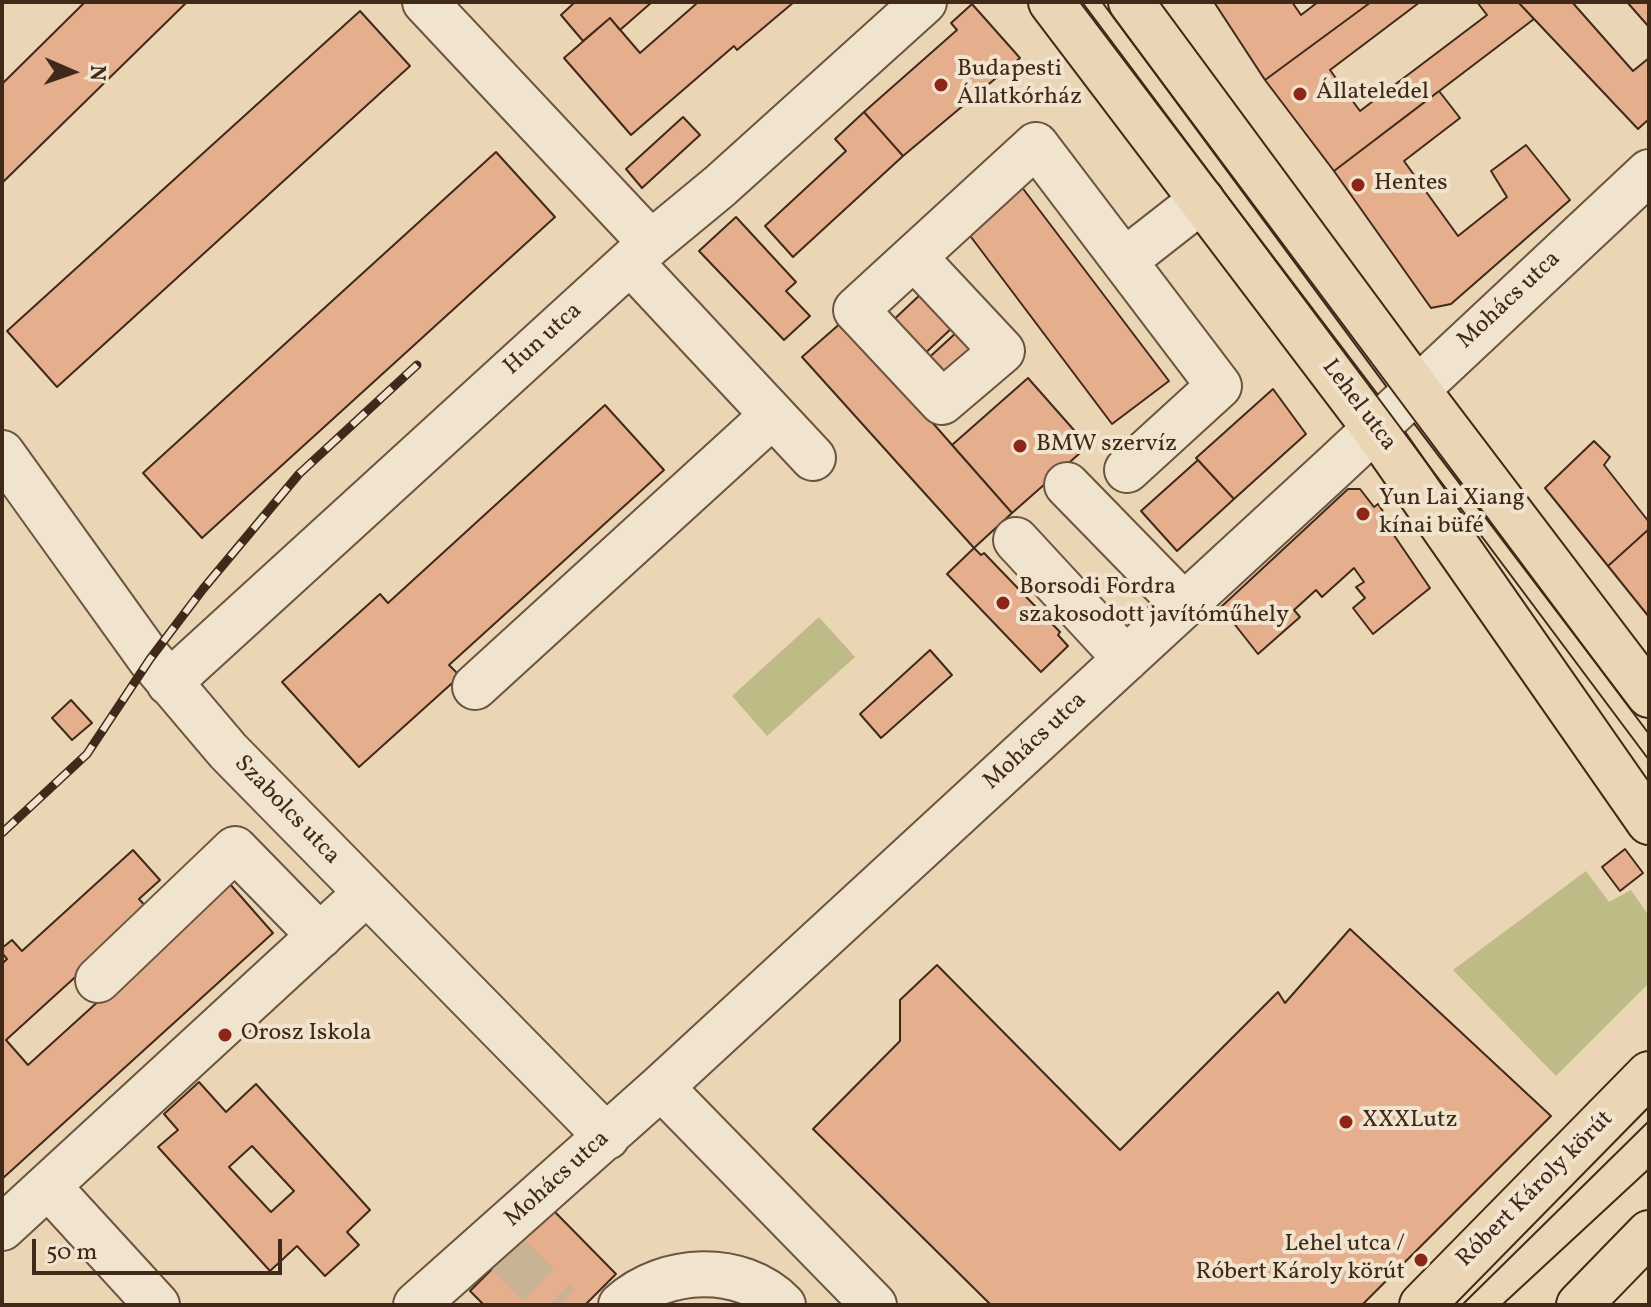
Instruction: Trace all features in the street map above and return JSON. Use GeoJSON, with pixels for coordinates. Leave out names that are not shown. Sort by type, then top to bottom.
{"type":"FeatureCollection","features":[{"type":"Feature","properties":{"kind":"main road","name":"Lehel utca"},"geometry":{"type":"LineString","coordinates":[[1051,2],[1375,429],[1649,822]]}},
{"type":"Feature","properties":{"kind":"main road"},"geometry":{"type":"LineString","coordinates":[[1131,2],[1416,388],[1649,695]]}},
{"type":"Feature","properties":{"kind":"main road","name":"Róbert Károly körút"},"geometry":{"type":"LineString","coordinates":[[1422,1305],[1649,1074]]}},
{"type":"Feature","properties":{"kind":"main road"},"geometry":{"type":"LineString","coordinates":[[1579,1305],[1649,1233]]}},
{"type":"Feature","properties":{"kind":"street"},"geometry":{"type":"LineString","coordinates":[[425,2],[640,252],[773,415],[813,458]]}},
{"type":"Feature","properties":{"kind":"street","name":"Hun utca"},"geometry":{"type":"LineString","coordinates":[[169,683],[640,252],[720,186],[924,2]]}},
{"type":"Feature","properties":{"kind":"street"},"geometry":{"type":"LineString","coordinates":[[914,257],[1036,145],[1219,386],[1127,470]]}},
{"type":"Feature","properties":{"kind":"street","name":"Mohács utca"},"geometry":{"type":"LineString","coordinates":[[416,1305],[499,1247],[607,1137],[1416,388],[1646,180]]}},
{"type":"Feature","properties":{"kind":"street"},"geometry":{"type":"LineString","coordinates":[[1124,261],[1202,200]]}},
{"type":"Feature","properties":{"kind":"street"},"geometry":{"type":"LineString","coordinates":[[475,687],[773,415]]}},
{"type":"Feature","properties":{"kind":"street","name":"Szabolcs utca"},"geometry":{"type":"LineString","coordinates":[[2,453],[169,683],[228,751],[365,894],[607,1137]]}},
{"type":"Feature","properties":{"kind":"street"},"geometry":{"type":"LineString","coordinates":[[1067,485],[1184,605]]}},
{"type":"Feature","properties":{"kind":"street"},"geometry":{"type":"LineString","coordinates":[[1016,540],[1126,659]]}},
{"type":"Feature","properties":{"kind":"street"},"geometry":{"type":"LineString","coordinates":[[98,980],[235,849],[320,936]]}},
{"type":"Feature","properties":{"kind":"street"},"geometry":{"type":"LineString","coordinates":[[2,1228],[365,894]]}},
{"type":"Feature","properties":{"kind":"street"},"geometry":{"type":"LineString","coordinates":[[661,1087],[874,1305]]}},
{"type":"Feature","properties":{"kind":"street"},"geometry":{"type":"LineString","coordinates":[[48,1186],[157,1305]]}},
{"type":"Feature","properties":{"kind":"street"},"geometry":{"type":"LineString","coordinates":[[621,1305],[635,1292],[672,1276],[702,1274],[745,1281],[772,1294],[783,1305]]}},
{"type":"Feature","properties":{"kind":"shaded area"},"geometry":{"type":"Polygon","coordinates":[[[819,617],[855,657],[767,736],[732,696],[819,617]]]}},
{"type":"Feature","properties":{"kind":"shaded area"},"geometry":{"type":"Polygon","coordinates":[[[1586,871],[1609,902],[1631,890],[1649,916],[1649,983],[1556,1076],[1453,970],[1586,871]]]}},
{"type":"Feature","properties":{"kind":"building"},"geometry":{"type":"Polygon","coordinates":[[[85,2],[187,2],[2,183],[2,84],[85,2]]]}},
{"type":"Feature","properties":{"kind":"building"},"geometry":{"type":"Polygon","coordinates":[[[575,2],[652,2],[620,30],[610,18],[583,41],[561,15],[575,2]]]}},
{"type":"Feature","properties":{"kind":"building"},"geometry":{"type":"Polygon","coordinates":[[[694,2],[794,2],[737,50],[734,46],[631,135],[564,58],[610,18],[640,53],[696,4],[694,2]]]}},
{"type":"Feature","properties":{"kind":"building"},"geometry":{"type":"Polygon","coordinates":[[[1214,2],[1292,2],[1301,15],[1318,2],[1371,2],[1265,80],[1214,2]]]}},
{"type":"Feature","properties":{"kind":"building"},"geometry":{"type":"Polygon","coordinates":[[[1371,2],[1420,2],[1330,70],[1360,111],[1487,15],[1477,2],[1518,2],[1534,19],[1334,171],[1265,80],[1371,2]]]}},
{"type":"Feature","properties":{"kind":"building"},"geometry":{"type":"Polygon","coordinates":[[[1518,2],[1572,2],[1633,71],[1649,58],[1649,119],[1638,129],[1518,2]]]}},
{"type":"Feature","properties":{"kind":"building"},"geometry":{"type":"Polygon","coordinates":[[[1627,2],[1649,2],[1649,27],[1627,2]]]}},
{"type":"Feature","properties":{"kind":"building","name":"Budapesti Állatkórház"},"geometry":{"type":"Polygon","coordinates":[[[972,4],[1020,58],[903,156],[864,112],[957,30],[951,23],[972,4]]]}},
{"type":"Feature","properties":{"kind":"building"},"geometry":{"type":"Polygon","coordinates":[[[360,11],[410,66],[57,387],[7,331],[360,11]]]}},
{"type":"Feature","properties":{"kind":"building"},"geometry":{"type":"Polygon","coordinates":[[[1439,91],[1460,118],[1404,161],[1458,236],[1507,197],[1491,171],[1526,145],[1570,200],[1451,304],[1431,308],[1334,171],[1439,91]]]}},
{"type":"Feature","properties":{"kind":"building"},"geometry":{"type":"Polygon","coordinates":[[[864,112],[903,156],[793,257],[765,226],[846,151],[835,139],[864,112]]]}},
{"type":"Feature","properties":{"kind":"building"},"geometry":{"type":"Polygon","coordinates":[[[683,117],[700,135],[642,188],[626,169],[683,117]]]}},
{"type":"Feature","properties":{"kind":"building"},"geometry":{"type":"Polygon","coordinates":[[[496,152],[555,217],[202,538],[143,473],[496,152]]]}},
{"type":"Feature","properties":{"kind":"building"},"geometry":{"type":"Polygon","coordinates":[[[1018,182],[1169,381],[1112,424],[962,225],[1018,182]]]}},
{"type":"Feature","properties":{"kind":"building"},"geometry":{"type":"Polygon","coordinates":[[[736,217],[796,282],[786,291],[810,316],[784,340],[699,251],[736,217]]]}},
{"type":"Feature","properties":{"kind":"building"},"geometry":{"type":"Polygon","coordinates":[[[923,292],[954,326],[918,360],[887,326],[923,292]]]}},
{"type":"Feature","properties":{"kind":"building"},"geometry":{"type":"Polygon","coordinates":[[[843,321],[1012,513],[974,548],[802,357],[843,321]]]}},
{"type":"Feature","properties":{"kind":"building"},"geometry":{"type":"Polygon","coordinates":[[[958,331],[975,349],[938,382],[922,364],[958,331]]]}},
{"type":"Feature","properties":{"kind":"building","name":"BMW szervíz"},"geometry":{"type":"Polygon","coordinates":[[[1028,378],[1088,446],[1012,513],[952,445],[1028,378]]]}},
{"type":"Feature","properties":{"kind":"building"},"geometry":{"type":"Polygon","coordinates":[[[1273,389],[1306,434],[1234,499],[1196,458],[1273,389]]]}},
{"type":"Feature","properties":{"kind":"building"},"geometry":{"type":"Polygon","coordinates":[[[605,405],[664,470],[449,665],[460,676],[359,767],[282,682],[380,594],[388,603],[605,405]]]}},
{"type":"Feature","properties":{"kind":"building"},"geometry":{"type":"Polygon","coordinates":[[[1594,441],[1610,457],[1604,465],[1649,522],[1649,529],[1608,566],[1545,488],[1594,441]]]}},
{"type":"Feature","properties":{"kind":"building"},"geometry":{"type":"Polygon","coordinates":[[[1198,460],[1234,499],[1177,551],[1141,511],[1198,460]]]}},
{"type":"Feature","properties":{"kind":"building"},"geometry":{"type":"Polygon","coordinates":[[[1348,489],[1360,489],[1374,507],[1378,504],[1393,526],[1389,528],[1430,588],[1373,634],[1353,608],[1365,598],[1356,587],[1364,582],[1354,568],[1322,597],[1316,590],[1294,610],[1300,617],[1258,654],[1221,607],[1348,489]]]}},
{"type":"Feature","properties":{"kind":"building"},"geometry":{"type":"Polygon","coordinates":[[[1649,529],[1649,617],[1608,566],[1649,529]]]}},
{"type":"Feature","properties":{"kind":"building","name":"Borsodi Fordra szakosodott javítóműhely"},"geometry":{"type":"Polygon","coordinates":[[[974,548],[981,555],[984,553],[1060,632],[1058,635],[1068,646],[1041,672],[947,574],[974,548]]]}},
{"type":"Feature","properties":{"kind":"building"},"geometry":{"type":"Polygon","coordinates":[[[930,650],[952,675],[881,738],[860,714],[930,650]]]}},
{"type":"Feature","properties":{"kind":"building"},"geometry":{"type":"Polygon","coordinates":[[[71,700],[92,723],[72,740],[52,718],[71,700]]]}},
{"type":"Feature","properties":{"kind":"building"},"geometry":{"type":"Polygon","coordinates":[[[1625,849],[1643,873],[1620,891],[1602,867],[1625,849]]]}},
{"type":"Feature","properties":{"kind":"building"},"geometry":{"type":"Polygon","coordinates":[[[133,850],[160,880],[139,899],[149,910],[6,1040],[28,1065],[229,883],[273,933],[2,1179],[2,964],[7,959],[2,948],[12,940],[22,951],[133,850]]]}},
{"type":"Feature","properties":{"kind":"building","name":"XXXLutz"},"geometry":{"type":"Polygon","coordinates":[[[1350,929],[1551,1116],[1362,1305],[991,1305],[813,1129],[900,1041],[900,1000],[937,965],[1120,1150],[1278,992],[1285,1003],[1350,929]]]}},
{"type":"Feature","properties":{"kind":"building"},"geometry":{"type":"Polygon","coordinates":[[[199,1082],[226,1112],[256,1084],[370,1210],[347,1232],[359,1245],[325,1276],[297,1246],[270,1271],[158,1147],[178,1130],[164,1114],[199,1082]],[[252,1146],[229,1167],[271,1212],[294,1191],[252,1146]]]}},
{"type":"Feature","properties":{"kind":"building"},"geometry":{"type":"Polygon","coordinates":[[[552,1209],[616,1274],[585,1305],[484,1305],[470,1291],[552,1209]]]}},
{"type":"Feature","properties":{"kind":"tunnel"},"geometry":{"type":"LineString","coordinates":[[507,1254],[559,1305]]}},
{"type":"Feature","properties":{"kind":"tram line"},"geometry":{"type":"LineString","coordinates":[[1082,2],[1649,760]]}},
{"type":"Feature","properties":{"kind":"tram line"},"geometry":{"type":"LineString","coordinates":[[1102,2],[1649,734]]}},
{"type":"Feature","properties":{"kind":"tram line"},"geometry":{"type":"LineString","coordinates":[[1462,1305],[1649,1121]]}},
{"type":"Feature","properties":{"kind":"tram line"},"geometry":{"type":"LineString","coordinates":[[1502,1305],[1649,1169]]}},
{"type":"Feature","properties":{"kind":"railway"},"geometry":{"type":"LineString","coordinates":[[2,833],[87,754],[150,659],[203,589],[299,474],[417,365]]}},
{"type":"Feature","properties":{"kind":"place","name":"Budapesti Állatkórház"},"geometry":{"type":"Point","coordinates":[941,85]}},
{"type":"Feature","properties":{"kind":"place","name":"Állateledel"},"geometry":{"type":"Point","coordinates":[1300,94]}},
{"type":"Feature","properties":{"kind":"place","name":"Hentes"},"geometry":{"type":"Point","coordinates":[1358,185]}},
{"type":"Feature","properties":{"kind":"place","name":"BMW szervíz"},"geometry":{"type":"Point","coordinates":[1020,446]}},
{"type":"Feature","properties":{"kind":"place","name":"Yun Lai Xiang kínai büfé"},"geometry":{"type":"Point","coordinates":[1363,514]}},
{"type":"Feature","properties":{"kind":"place","name":"Borsodi Fordra szakosodott javítóműhely"},"geometry":{"type":"Point","coordinates":[1003,603]}},
{"type":"Feature","properties":{"kind":"place","name":"Orosz Iskola"},"geometry":{"type":"Point","coordinates":[225,1035]}},
{"type":"Feature","properties":{"kind":"place","name":"XXXLutz"},"geometry":{"type":"Point","coordinates":[1346,1122]}},
{"type":"Feature","properties":{"kind":"place","name":"Lehel utca / Róbert Károly körút"},"geometry":{"type":"Point","coordinates":[1421,1260]}}]}
